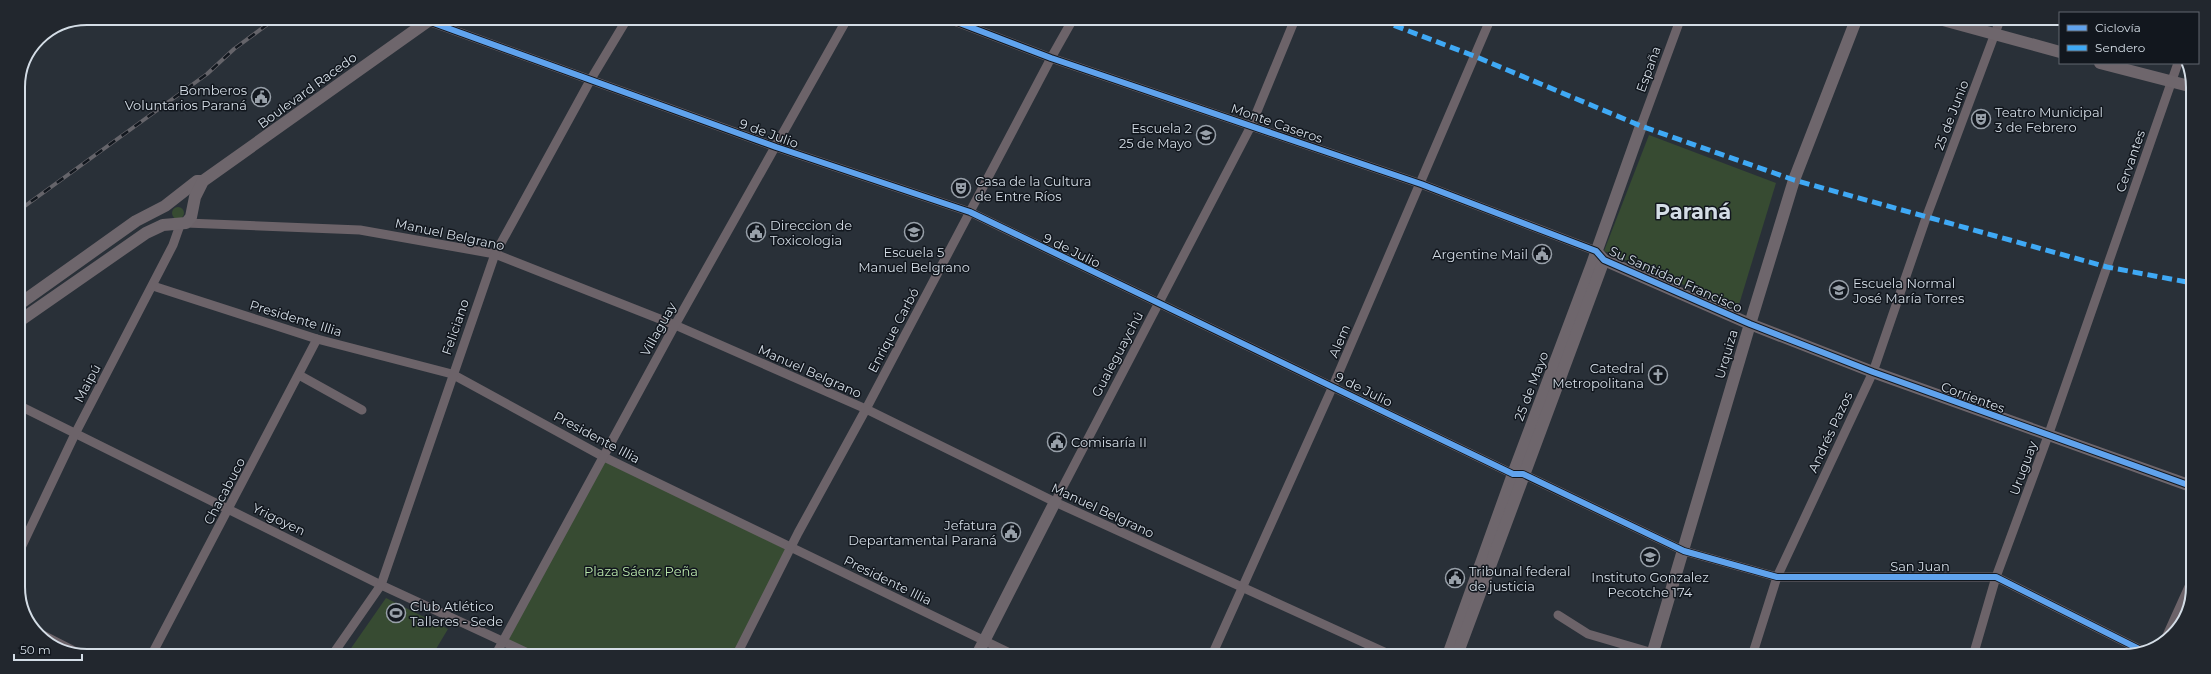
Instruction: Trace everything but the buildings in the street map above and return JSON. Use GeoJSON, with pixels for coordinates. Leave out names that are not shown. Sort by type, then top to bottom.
{"type":"FeatureCollection","features":[{"type":"Feature","properties":{"kind":"street","name":"Boulevard Racedo"},"geometry":{"type":"LineString","coordinates":[[180,224],[191,217],[194,197],[203,181],[423,25]]}},
{"type":"Feature","properties":{"kind":"street","name":"9 de Julio"},"geometry":{"type":"LineString","coordinates":[[444,25],[776,147],[970,212],[1159,304],[1684,551]]}},
{"type":"Feature","properties":{"kind":"street","name":"Feliciano"},"geometry":{"type":"LineString","coordinates":[[336,649],[381,585],[452,374],[495,254],[591,79],[623,25]]}},
{"type":"Feature","properties":{"kind":"street","name":"Villaguay"},"geometry":{"type":"LineString","coordinates":[[498,649],[675,325],[844,25]]}},
{"type":"Feature","properties":{"kind":"street","name":"Monte Caseros"},"geometry":{"type":"LineString","coordinates":[[965,25],[1051,58],[1421,184],[1600,255]]}},
{"type":"Feature","properties":{"kind":"street","name":"Enrique Carbó"},"geometry":{"type":"LineString","coordinates":[[740,649],[791,546],[866,409],[1070,25]]}},
{"type":"Feature","properties":{"kind":"street","name":"Gualeguaychú"},"geometry":{"type":"LineString","coordinates":[[980,649],[1251,126],[1293,25]]}},
{"type":"Feature","properties":{"kind":"street","name":"Alem"},"geometry":{"type":"LineString","coordinates":[[1215,649],[1241,587],[1333,386],[1421,184],[1488,25]]}},
{"type":"Feature","properties":{"kind":"street","name":"España"},"geometry":{"type":"LineString","coordinates":[[1641,126],[1678,25]]}},
{"type":"Feature","properties":{"kind":"street","name":"Urquiza"},"geometry":{"type":"LineString","coordinates":[[1654,649],[1794,180],[1854,25]]}},
{"type":"Feature","properties":{"kind":"street"},"geometry":{"type":"LineString","coordinates":[[1962,25],[2059,52]]}},
{"type":"Feature","properties":{"kind":"street","name":"25 de Junio"},"geometry":{"type":"LineString","coordinates":[[1926,218],[1998,25]]}},
{"type":"Feature","properties":{"kind":"street"},"geometry":{"type":"LineString","coordinates":[[2104,64],[2186,85]]}},
{"type":"Feature","properties":{"kind":"street","name":"Cervantes"},"geometry":{"type":"LineString","coordinates":[[2107,267],[2170,82],[2178,64]]}},
{"type":"Feature","properties":{"kind":"street","name":"25 de Mayo"},"geometry":{"type":"LineString","coordinates":[[1450,649],[1600,255],[1641,126]]}},
{"type":"Feature","properties":{"kind":"street","name":"Boulevard Racedo"},"geometry":{"type":"LineString","coordinates":[[25,300],[136,221],[165,206],[197,181],[203,181]]}},
{"type":"Feature","properties":{"kind":"street"},"geometry":{"type":"LineString","coordinates":[[175,199],[186,201],[191,210]]}},
{"type":"Feature","properties":{"kind":"street"},"geometry":{"type":"LineString","coordinates":[[165,206],[168,220],[180,224]]}},
{"type":"Feature","properties":{"kind":"street","name":"Andrés Pazos"},"geometry":{"type":"LineString","coordinates":[[1754,649],[1777,577],[1873,372],[1926,218]]}},
{"type":"Feature","properties":{"kind":"street"},"geometry":{"type":"LineString","coordinates":[[25,317],[157,226],[180,224]]}},
{"type":"Feature","properties":{"kind":"street","name":"Manuel Belgrano"},"geometry":{"type":"LineString","coordinates":[[180,224],[360,230],[495,254],[675,325],[866,409],[1055,502],[1378,649]]}},
{"type":"Feature","properties":{"kind":"street","name":"Maipú"},"geometry":{"type":"LineString","coordinates":[[25,539],[75,434],[153,286],[173,245],[180,224]]}},
{"type":"Feature","properties":{"kind":"street","name":"Su Santidad Francisco"},"geometry":{"type":"LineString","coordinates":[[1600,255],[1750,324]]}},
{"type":"Feature","properties":{"kind":"street","name":"Uruguay"},"geometry":{"type":"LineString","coordinates":[[1975,649],[1996,577],[2048,436],[2107,267]]}},
{"type":"Feature","properties":{"kind":"street","name":"Presidente Illia"},"geometry":{"type":"LineString","coordinates":[[153,286],[317,339],[452,374],[604,456],[1001,649]]}},
{"type":"Feature","properties":{"kind":"street","name":"Corrientes"},"geometry":{"type":"LineString","coordinates":[[1750,324],[1873,372],[2186,484]]}},
{"type":"Feature","properties":{"kind":"street","name":"Chacabuco"},"geometry":{"type":"LineString","coordinates":[[155,649],[317,339]]}},
{"type":"Feature","properties":{"kind":"street"},"geometry":{"type":"LineString","coordinates":[[299,375],[362,410]]}},
{"type":"Feature","properties":{"kind":"street","name":"Yrigoyen"},"geometry":{"type":"LineString","coordinates":[[25,409],[381,585],[520,649]]}},
{"type":"Feature","properties":{"kind":"street","name":"25 de Mayo"},"geometry":{"type":"LineString","coordinates":[[1459,649],[1518,474]]}},
{"type":"Feature","properties":{"kind":"street","name":"San Juan"},"geometry":{"type":"LineString","coordinates":[[1684,551],[1777,577],[1996,577],[2136,647]]}},
{"type":"Feature","properties":{"kind":"street"},"geometry":{"type":"LineString","coordinates":[[2171,627],[2185,595]]}},
{"type":"Feature","properties":{"kind":"street"},"geometry":{"type":"LineString","coordinates":[[1558,615],[1588,634],[1636,649]]}},
{"type":"Feature","properties":{"kind":"green space"},"geometry":{"type":"Polygon","coordinates":[[[1649,135],[1776,183],[1738,308],[1604,251],[1649,135]]]}},
{"type":"Feature","properties":{"kind":"green space"},"geometry":{"type":"Polygon","coordinates":[[[176,207],[180,207],[184,213],[180,219],[176,219],[172,215],[172,211],[176,207]]]}},
{"type":"Feature","properties":{"kind":"green space","name":"Plaza Sáenz Peña"},"geometry":{"type":"Polygon","coordinates":[[[605,459],[791,552],[738,649],[528,649],[507,639],[605,459]]]}},
{"type":"Feature","properties":{"kind":"green space","name":"Club Atlético Talleres - Sede"},"geometry":{"type":"Polygon","coordinates":[[[386,598],[448,629],[436,649],[350,649],[386,598]]]}},
{"type":"Feature","properties":{"kind":"railway"},"geometry":{"type":"LineString","coordinates":[[25,206],[207,74],[234,49],[267,25]]}},
{"type":"Feature","properties":{"kind":"marked path"},"geometry":{"type":"LineString","coordinates":[[1393,25],[1474,56],[1641,126],[1794,180],[2107,267],[2186,282]]}},
{"type":"Feature","properties":{"kind":"cycle path"},"geometry":{"type":"LineString","coordinates":[[439,25],[776,147],[970,212],[1513,474],[1523,474],[1684,551],[1777,577],[1996,577],[2136,647]]}},
{"type":"Feature","properties":{"kind":"cycle path"},"geometry":{"type":"LineString","coordinates":[[965,25],[1051,58],[1421,184],[1596,251],[1604,260],[1750,324],[1873,372],[2186,484]]}},
{"type":"Feature","properties":{"kind":"place","name":"Bomberos Voluntarios Paraná"},"geometry":{"type":"Point","coordinates":[261,97]}},
{"type":"Feature","properties":{"kind":"place","name":"Teatro Municipal 3 de Febrero"},"geometry":{"type":"Point","coordinates":[1981,119]}},
{"type":"Feature","properties":{"kind":"place","name":"Escuela 2 25 de Mayo"},"geometry":{"type":"Point","coordinates":[1206,135]}},
{"type":"Feature","properties":{"kind":"place","name":"Casa de la Cultura de Entre Ríos"},"geometry":{"type":"Point","coordinates":[961,188]}},
{"type":"Feature","properties":{"kind":"place","name":"Direccion de Toxicologia"},"geometry":{"type":"Point","coordinates":[756,232]}},
{"type":"Feature","properties":{"kind":"place","name":"Escuela 5 Manuel Belgrano"},"geometry":{"type":"Point","coordinates":[914,232]}},
{"type":"Feature","properties":{"kind":"place","name":"Argentine Mail"},"geometry":{"type":"Point","coordinates":[1542,254]}},
{"type":"Feature","properties":{"kind":"place","name":"Escuela Normal José María Torres"},"geometry":{"type":"Point","coordinates":[1839,290]}},
{"type":"Feature","properties":{"kind":"place","name":"Catedral Metropolitana"},"geometry":{"type":"Point","coordinates":[1658,375]}},
{"type":"Feature","properties":{"kind":"place","name":"Comisaría II"},"geometry":{"type":"Point","coordinates":[1057,442]}},
{"type":"Feature","properties":{"kind":"place","name":"Jefatura Departamental Paraná"},"geometry":{"type":"Point","coordinates":[1011,532]}},
{"type":"Feature","properties":{"kind":"place","name":"Instituto Gonzalez Pecotche 174"},"geometry":{"type":"Point","coordinates":[1650,557]}},
{"type":"Feature","properties":{"kind":"place","name":"Tribunal federal de justicia"},"geometry":{"type":"Point","coordinates":[1455,578]}},
{"type":"Feature","properties":{"kind":"place","name":"Club Atlético Talleres - Sede"},"geometry":{"type":"Point","coordinates":[396,613]}},
{"type":"Feature","properties":{"kind":"district","name":"Paraná"},"geometry":{"type":"Point","coordinates":[1693,211]}}]}
